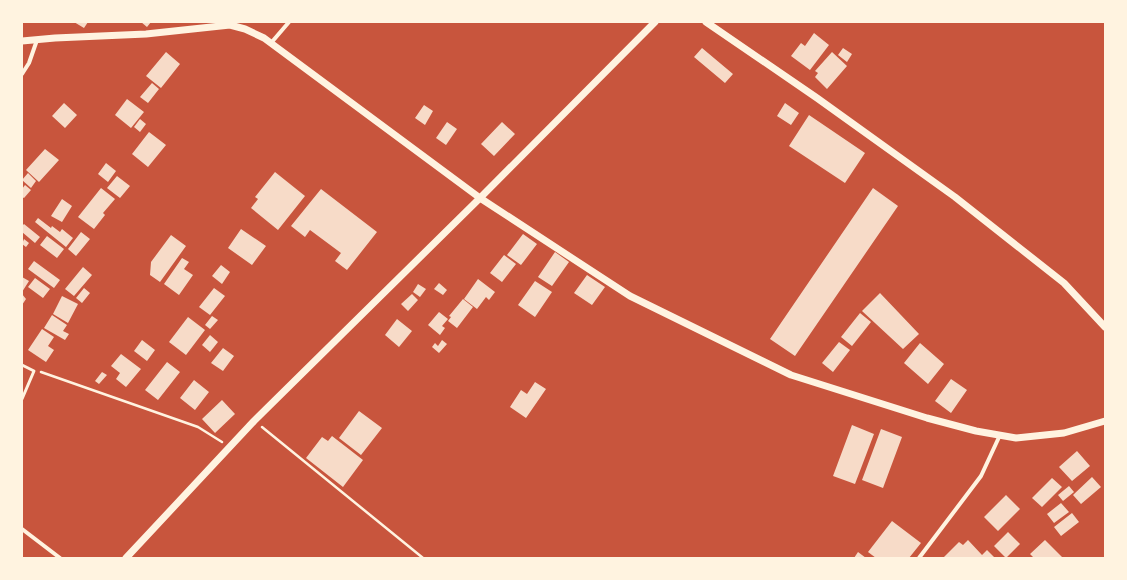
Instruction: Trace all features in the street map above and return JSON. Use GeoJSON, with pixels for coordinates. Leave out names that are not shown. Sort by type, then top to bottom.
{"type":"FeatureCollection","features":[{"type":"Feature","properties":{"kind":"street"},"geometry":{"type":"LineString","coordinates":[[271,43],[289,22]]}},
{"type":"Feature","properties":{"kind":"street"},"geometry":{"type":"LineString","coordinates":[[126,558],[254,421],[480,198],[655,22]]}},
{"type":"Feature","properties":{"kind":"street"},"geometry":{"type":"LineString","coordinates":[[706,22],[817,98],[955,197],[1064,283],[1105,327]]}},
{"type":"Feature","properties":{"kind":"street"},"geometry":{"type":"LineString","coordinates":[[22,41],[146,34],[230,26],[245,28],[271,43],[480,198],[630,296],[791,375],[927,418],[1016,438],[1064,433],[1105,421]]}},
{"type":"Feature","properties":{"kind":"street"},"geometry":{"type":"LineString","coordinates":[[22,74],[29,63],[37,40]]}},
{"type":"Feature","properties":{"kind":"street"},"geometry":{"type":"LineString","coordinates":[[918,558],[982,476],[1000,435]]}},
{"type":"Feature","properties":{"kind":"street"},"geometry":{"type":"LineString","coordinates":[[22,529],[60,558]]}},
{"type":"Feature","properties":{"kind":"lane"},"geometry":{"type":"LineString","coordinates":[[22,364],[34,371],[22,399]]}},
{"type":"Feature","properties":{"kind":"path"},"geometry":{"type":"LineString","coordinates":[[34,371],[198,427],[229,447]]}},
{"type":"Feature","properties":{"kind":"path"},"geometry":{"type":"LineString","coordinates":[[254,421],[423,558]]}},
{"type":"Feature","properties":{"kind":"building"},"geometry":{"type":"Polygon","coordinates":[[[74,22],[88,22],[84,28],[74,22]]]}},
{"type":"Feature","properties":{"kind":"building"},"geometry":{"type":"Polygon","coordinates":[[[141,22],[151,22],[147,27],[141,22]]]}},
{"type":"Feature","properties":{"kind":"building"},"geometry":{"type":"Polygon","coordinates":[[[814,33],[829,45],[810,70],[791,56],[801,43],[805,46],[814,33]]]}},
{"type":"Feature","properties":{"kind":"building"},"geometry":{"type":"Polygon","coordinates":[[[702,48],[733,74],[725,83],[694,57],[702,48]]]}},
{"type":"Feature","properties":{"kind":"building"},"geometry":{"type":"Polygon","coordinates":[[[843,48],[852,54],[847,62],[838,55],[843,48]]]}},
{"type":"Feature","properties":{"kind":"building"},"geometry":{"type":"Polygon","coordinates":[[[166,52],[180,64],[161,88],[146,76],[166,52]]]}},
{"type":"Feature","properties":{"kind":"building"},"geometry":{"type":"Polygon","coordinates":[[[832,52],[847,66],[827,89],[815,77],[818,73],[815,71],[832,52]]]}},
{"type":"Feature","properties":{"kind":"building"},"geometry":{"type":"Polygon","coordinates":[[[152,83],[159,89],[148,103],[140,97],[152,83]]]}},
{"type":"Feature","properties":{"kind":"building"},"geometry":{"type":"Polygon","coordinates":[[[127,99],[144,112],[131,128],[115,115],[127,99]]]}},
{"type":"Feature","properties":{"kind":"building"},"geometry":{"type":"Polygon","coordinates":[[[64,103],[77,115],[65,128],[52,116],[64,103]]]}},
{"type":"Feature","properties":{"kind":"building"},"geometry":{"type":"Polygon","coordinates":[[[785,103],[799,113],[791,125],[777,116],[785,103]]]}},
{"type":"Feature","properties":{"kind":"building"},"geometry":{"type":"Polygon","coordinates":[[[424,105],[433,111],[425,125],[415,118],[424,105]]]}},
{"type":"Feature","properties":{"kind":"building"},"geometry":{"type":"Polygon","coordinates":[[[809,115],[865,153],[845,183],[789,146],[809,115]]]}},
{"type":"Feature","properties":{"kind":"building"},"geometry":{"type":"Polygon","coordinates":[[[140,119],[146,124],[140,132],[134,127],[140,119]]]}},
{"type":"Feature","properties":{"kind":"building"},"geometry":{"type":"Polygon","coordinates":[[[447,122],[457,129],[446,145],[436,138],[447,122]]]}},
{"type":"Feature","properties":{"kind":"building"},"geometry":{"type":"Polygon","coordinates":[[[502,122],[515,134],[494,156],[481,144],[502,122]]]}},
{"type":"Feature","properties":{"kind":"building"},"geometry":{"type":"Polygon","coordinates":[[[149,132],[166,145],[148,167],[132,154],[149,132]]]}},
{"type":"Feature","properties":{"kind":"building"},"geometry":{"type":"Polygon","coordinates":[[[45,149],[59,160],[39,182],[26,170],[45,149]]]}},
{"type":"Feature","properties":{"kind":"building"},"geometry":{"type":"Polygon","coordinates":[[[106,163],[116,171],[108,182],[98,174],[106,163]]]}},
{"type":"Feature","properties":{"kind":"building"},"geometry":{"type":"Polygon","coordinates":[[[275,172],[305,196],[278,230],[251,208],[258,199],[255,197],[275,172]]]}},
{"type":"Feature","properties":{"kind":"building"},"geometry":{"type":"Polygon","coordinates":[[[28,173],[36,181],[31,188],[22,180],[28,173]]]}},
{"type":"Feature","properties":{"kind":"building"},"geometry":{"type":"Polygon","coordinates":[[[117,176],[130,186],[120,198],[107,188],[117,176]]]}},
{"type":"Feature","properties":{"kind":"building"},"geometry":{"type":"Polygon","coordinates":[[[25,185],[31,190],[24,198],[22,197],[22,189],[25,185]]]}},
{"type":"Feature","properties":{"kind":"building"},"geometry":{"type":"Polygon","coordinates":[[[101,188],[115,199],[103,213],[105,215],[94,229],[78,217],[101,188]]]}},
{"type":"Feature","properties":{"kind":"building"},"geometry":{"type":"Polygon","coordinates":[[[873,188],[898,206],[795,356],[770,339],[873,188]]]}},
{"type":"Feature","properties":{"kind":"building"},"geometry":{"type":"Polygon","coordinates":[[[321,189],[377,232],[347,270],[335,261],[341,253],[310,230],[305,237],[291,226],[321,189]]]}},
{"type":"Feature","properties":{"kind":"building"},"geometry":{"type":"Polygon","coordinates":[[[62,199],[72,206],[62,222],[51,216],[62,199]]]}},
{"type":"Feature","properties":{"kind":"building"},"geometry":{"type":"Polygon","coordinates":[[[38,218],[51,228],[52,226],[60,232],[62,229],[73,238],[66,247],[35,222],[38,218]]]}},
{"type":"Feature","properties":{"kind":"building"},"geometry":{"type":"Polygon","coordinates":[[[24,224],[40,237],[35,243],[22,232],[22,226],[24,224]]]}},
{"type":"Feature","properties":{"kind":"building"},"geometry":{"type":"Polygon","coordinates":[[[241,229],[266,246],[252,265],[228,248],[241,229]]]}},
{"type":"Feature","properties":{"kind":"building"},"geometry":{"type":"Polygon","coordinates":[[[81,232],[90,239],[76,256],[68,249],[81,232]]]}},
{"type":"Feature","properties":{"kind":"building"},"geometry":{"type":"Polygon","coordinates":[[[523,234],[537,244],[521,265],[507,255],[523,234]]]}},
{"type":"Feature","properties":{"kind":"building"},"geometry":{"type":"Polygon","coordinates":[[[171,235],[186,246],[160,282],[150,275],[151,262],[171,235]]]}},
{"type":"Feature","properties":{"kind":"building"},"geometry":{"type":"Polygon","coordinates":[[[47,236],[64,249],[57,258],[40,245],[47,236]]]}},
{"type":"Feature","properties":{"kind":"building"},"geometry":{"type":"Polygon","coordinates":[[[24,239],[29,243],[26,247],[22,244],[24,239]]]}},
{"type":"Feature","properties":{"kind":"building"},"geometry":{"type":"Polygon","coordinates":[[[555,252],[569,262],[552,286],[538,277],[555,252]]]}},
{"type":"Feature","properties":{"kind":"building"},"geometry":{"type":"Polygon","coordinates":[[[504,255],[516,264],[502,282],[490,273],[504,255]]]}},
{"type":"Feature","properties":{"kind":"building"},"geometry":{"type":"Polygon","coordinates":[[[182,258],[189,262],[184,269],[193,275],[179,295],[164,284],[182,258]]]}},
{"type":"Feature","properties":{"kind":"building"},"geometry":{"type":"Polygon","coordinates":[[[34,261],[60,280],[54,288],[28,269],[34,261]]]}},
{"type":"Feature","properties":{"kind":"building"},"geometry":{"type":"Polygon","coordinates":[[[221,265],[230,272],[222,284],[212,276],[221,265]]]}},
{"type":"Feature","properties":{"kind":"building"},"geometry":{"type":"Polygon","coordinates":[[[83,267],[92,275],[74,296],[65,289],[83,267]]]}},
{"type":"Feature","properties":{"kind":"building"},"geometry":{"type":"Polygon","coordinates":[[[587,275],[605,287],[592,305],[574,293],[587,275]]]}},
{"type":"Feature","properties":{"kind":"building"},"geometry":{"type":"Polygon","coordinates":[[[22,277],[29,281],[22,292],[22,277]]]}},
{"type":"Feature","properties":{"kind":"building"},"geometry":{"type":"Polygon","coordinates":[[[35,278],[50,289],[43,298],[28,287],[35,278]]]}},
{"type":"Feature","properties":{"kind":"building"},"geometry":{"type":"Polygon","coordinates":[[[478,279],[495,292],[489,300],[486,297],[477,309],[464,299],[478,279]]]}},
{"type":"Feature","properties":{"kind":"building"},"geometry":{"type":"Polygon","coordinates":[[[535,281],[552,292],[535,317],[518,305],[535,281]]]}},
{"type":"Feature","properties":{"kind":"building"},"geometry":{"type":"Polygon","coordinates":[[[439,283],[447,290],[443,295],[434,289],[439,283]]]}},
{"type":"Feature","properties":{"kind":"building"},"geometry":{"type":"Polygon","coordinates":[[[418,284],[426,289],[420,297],[413,292],[418,284]]]}},
{"type":"Feature","properties":{"kind":"building"},"geometry":{"type":"Polygon","coordinates":[[[84,288],[90,293],[82,303],[76,298],[84,288]]]}},
{"type":"Feature","properties":{"kind":"building"},"geometry":{"type":"Polygon","coordinates":[[[214,288],[225,296],[210,315],[199,307],[214,288]]]}},
{"type":"Feature","properties":{"kind":"building"},"geometry":{"type":"Polygon","coordinates":[[[880,293],[919,334],[903,349],[862,311],[880,293]]]}},
{"type":"Feature","properties":{"kind":"building"},"geometry":{"type":"Polygon","coordinates":[[[22,294],[26,299],[22,305],[22,294]]]}},
{"type":"Feature","properties":{"kind":"building"},"geometry":{"type":"Polygon","coordinates":[[[412,294],[418,300],[408,311],[401,304],[412,294]]]}},
{"type":"Feature","properties":{"kind":"building"},"geometry":{"type":"Polygon","coordinates":[[[62,296],[78,304],[68,323],[53,314],[62,296]]]}},
{"type":"Feature","properties":{"kind":"building"},"geometry":{"type":"Polygon","coordinates":[[[463,299],[473,307],[457,328],[448,321],[451,317],[449,316],[463,299]]]}},
{"type":"Feature","properties":{"kind":"building"},"geometry":{"type":"Polygon","coordinates":[[[439,312],[448,319],[442,326],[445,328],[440,335],[428,325],[439,312]]]}},
{"type":"Feature","properties":{"kind":"building"},"geometry":{"type":"Polygon","coordinates":[[[860,313],[871,322],[852,346],[841,337],[860,313]]]}},
{"type":"Feature","properties":{"kind":"building"},"geometry":{"type":"Polygon","coordinates":[[[52,315],[67,325],[63,331],[69,334],[65,340],[44,328],[52,315]]]}},
{"type":"Feature","properties":{"kind":"building"},"geometry":{"type":"Polygon","coordinates":[[[212,316],[218,320],[210,329],[205,325],[212,316]]]}},
{"type":"Feature","properties":{"kind":"building"},"geometry":{"type":"Polygon","coordinates":[[[188,317],[205,330],[186,355],[169,342],[188,317]]]}},
{"type":"Feature","properties":{"kind":"building"},"geometry":{"type":"Polygon","coordinates":[[[397,319],[412,331],[399,347],[385,335],[397,319]]]}},
{"type":"Feature","properties":{"kind":"building"},"geometry":{"type":"Polygon","coordinates":[[[42,329],[54,337],[48,346],[54,350],[46,362],[28,350],[42,329]]]}},
{"type":"Feature","properties":{"kind":"building"},"geometry":{"type":"Polygon","coordinates":[[[210,335],[218,342],[210,352],[202,345],[210,335]]]}},
{"type":"Feature","properties":{"kind":"building"},"geometry":{"type":"Polygon","coordinates":[[[142,340],[155,350],[147,361],[134,351],[142,340]]]}},
{"type":"Feature","properties":{"kind":"building"},"geometry":{"type":"Polygon","coordinates":[[[442,340],[447,344],[439,353],[432,347],[435,343],[438,346],[442,340]]]}},
{"type":"Feature","properties":{"kind":"building"},"geometry":{"type":"Polygon","coordinates":[[[839,342],[850,350],[833,372],[822,363],[839,342]]]}},
{"type":"Feature","properties":{"kind":"building"},"geometry":{"type":"Polygon","coordinates":[[[920,343],[944,364],[928,384],[904,363],[920,343]]]}},
{"type":"Feature","properties":{"kind":"building"},"geometry":{"type":"Polygon","coordinates":[[[223,348],[234,356],[223,371],[211,363],[223,348]]]}},
{"type":"Feature","properties":{"kind":"building"},"geometry":{"type":"Polygon","coordinates":[[[121,354],[141,369],[126,387],[116,379],[120,373],[111,366],[121,354]]]}},
{"type":"Feature","properties":{"kind":"building"},"geometry":{"type":"Polygon","coordinates":[[[167,362],[180,372],[158,400],[145,390],[167,362]]]}},
{"type":"Feature","properties":{"kind":"building"},"geometry":{"type":"Polygon","coordinates":[[[102,372],[107,375],[99,384],[95,381],[102,372]]]}},
{"type":"Feature","properties":{"kind":"building"},"geometry":{"type":"Polygon","coordinates":[[[951,379],[967,390],[951,413],[935,401],[951,379]]]}},
{"type":"Feature","properties":{"kind":"building"},"geometry":{"type":"Polygon","coordinates":[[[194,380],[209,392],[195,410],[180,398],[194,380]]]}},
{"type":"Feature","properties":{"kind":"building"},"geometry":{"type":"Polygon","coordinates":[[[535,382],[546,389],[526,418],[510,407],[521,390],[527,394],[535,382]]]}},
{"type":"Feature","properties":{"kind":"building"},"geometry":{"type":"Polygon","coordinates":[[[222,400],[235,414],[215,433],[202,419],[222,400]]]}},
{"type":"Feature","properties":{"kind":"building"},"geometry":{"type":"Polygon","coordinates":[[[359,411],[382,428],[361,455],[339,438],[359,411]]]}},
{"type":"Feature","properties":{"kind":"building"},"geometry":{"type":"Polygon","coordinates":[[[852,425],[874,434],[855,484],[833,476],[852,425]]]}},
{"type":"Feature","properties":{"kind":"building"},"geometry":{"type":"Polygon","coordinates":[[[881,429],[902,437],[883,488],[862,480],[881,429]]]}},
{"type":"Feature","properties":{"kind":"building"},"geometry":{"type":"Polygon","coordinates":[[[332,436],[363,460],[343,487],[306,458],[322,437],[328,441],[332,436]]]}},
{"type":"Feature","properties":{"kind":"building"},"geometry":{"type":"Polygon","coordinates":[[[1077,451],[1090,466],[1072,481],[1059,467],[1077,451]]]}},
{"type":"Feature","properties":{"kind":"building"},"geometry":{"type":"Polygon","coordinates":[[[1092,477],[1101,487],[1081,504],[1073,495],[1092,477]]]}},
{"type":"Feature","properties":{"kind":"building"},"geometry":{"type":"Polygon","coordinates":[[[1052,478],[1062,487],[1042,507],[1032,498],[1052,478]]]}},
{"type":"Feature","properties":{"kind":"building"},"geometry":{"type":"Polygon","coordinates":[[[1069,486],[1074,492],[1063,501],[1058,495],[1069,486]]]}},
{"type":"Feature","properties":{"kind":"building"},"geometry":{"type":"Polygon","coordinates":[[[1006,495],[1020,509],[998,531],[984,517],[1006,495]]]}},
{"type":"Feature","properties":{"kind":"building"},"geometry":{"type":"Polygon","coordinates":[[[1061,503],[1069,512],[1054,523],[1047,514],[1061,503]]]}},
{"type":"Feature","properties":{"kind":"building"},"geometry":{"type":"Polygon","coordinates":[[[1072,513],[1079,522],[1061,536],[1054,527],[1072,513]]]}},
{"type":"Feature","properties":{"kind":"building"},"geometry":{"type":"Polygon","coordinates":[[[892,521],[921,543],[909,558],[876,558],[868,552],[892,521]]]}},
{"type":"Feature","properties":{"kind":"building"},"geometry":{"type":"Polygon","coordinates":[[[1008,532],[1020,544],[1006,558],[994,546],[1008,532]]]}},
{"type":"Feature","properties":{"kind":"building"},"geometry":{"type":"Polygon","coordinates":[[[968,540],[982,555],[987,550],[995,558],[943,558],[959,542],[963,545],[968,540]]]}},
{"type":"Feature","properties":{"kind":"building"},"geometry":{"type":"Polygon","coordinates":[[[1045,540],[1063,558],[1034,558],[1030,554],[1045,540]]]}},
{"type":"Feature","properties":{"kind":"building"},"geometry":{"type":"Polygon","coordinates":[[[858,552],[866,558],[854,558],[858,552]]]}}]}
